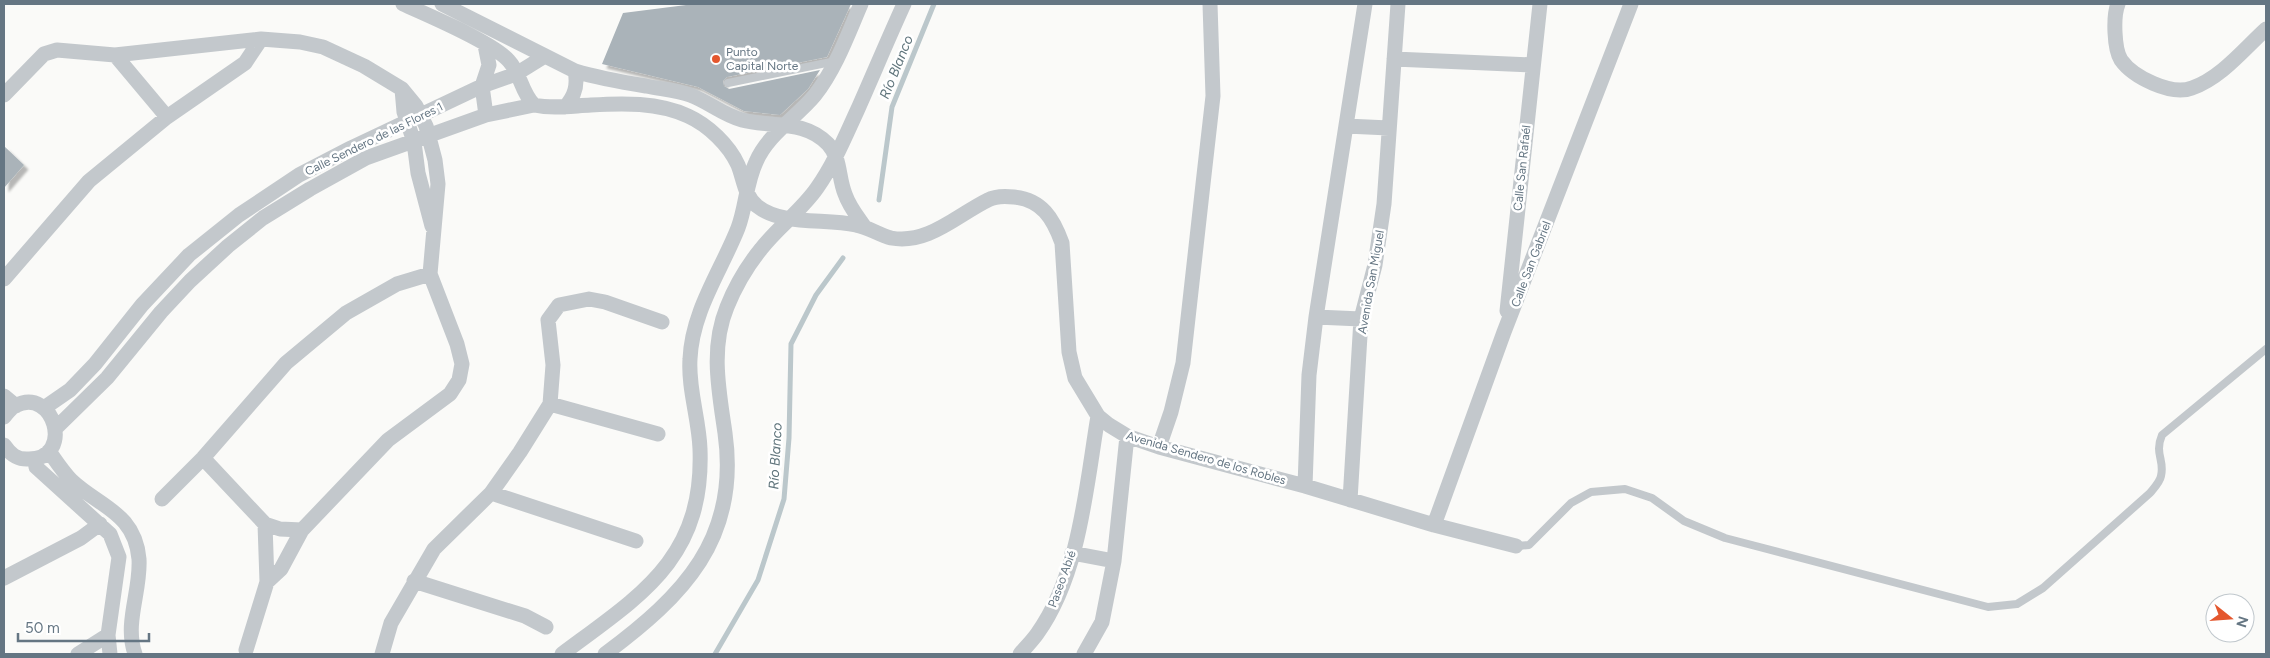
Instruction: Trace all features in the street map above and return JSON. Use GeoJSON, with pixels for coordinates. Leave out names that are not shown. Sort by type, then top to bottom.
{"type":"FeatureCollection","features":[{"type":"Feature","properties":{"kind":"street"},"geometry":{"type":"LineString","coordinates":[[403,4],[485,45],[509,61],[524,94],[534,105],[546,107],[645,105],[666,108],[687,115],[711,131],[727,148],[738,165],[748,196]]}},
{"type":"Feature","properties":{"kind":"street"},"geometry":{"type":"LineString","coordinates":[[442,4],[575,71],[610,80],[690,95],[730,116],[742,120],[802,127],[827,143],[837,155],[844,193],[853,211],[864,226]]}},
{"type":"Feature","properties":{"kind":"street"},"geometry":{"type":"LineString","coordinates":[[562,654],[619,611],[658,577],[679,548],[688,528],[700,477],[700,446],[689,359],[700,310],[738,226],[748,196],[755,163],[774,135],[815,95],[836,61],[861,4]]}},
{"type":"Feature","properties":{"kind":"street"},"geometry":{"type":"LineString","coordinates":[[605,654],[632,634],[678,593],[705,557],[721,514],[728,473],[725,435],[717,390],[717,348],[726,308],[742,277],[762,248],[791,219],[816,189],[837,155],[904,4]]}},
{"type":"Feature","properties":{"kind":"street"},"geometry":{"type":"LineString","coordinates":[[1159,447],[1171,412],[1182,363],[1202,193],[1212,96],[1210,4]]}},
{"type":"Feature","properties":{"kind":"street"},"geometry":{"type":"LineString","coordinates":[[1305,486],[1309,375],[1316,317],[1365,4]]}},
{"type":"Feature","properties":{"kind":"street","name":"Avenida San Miguel"},"geometry":{"type":"LineString","coordinates":[[1350,500],[1361,319],[1375,264],[1384,204],[1398,4]]}},
{"type":"Feature","properties":{"kind":"street","name":"Calle San Rafaél"},"geometry":{"type":"LineString","coordinates":[[1504,332],[1540,4]]}},
{"type":"Feature","properties":{"kind":"street","name":"Calle San Gabriel"},"geometry":{"type":"LineString","coordinates":[[1434,525],[1504,332],[1631,4]]}},
{"type":"Feature","properties":{"kind":"street"},"geometry":{"type":"LineString","coordinates":[[2118,4],[2115,35],[2121,59],[2141,78],[2169,89],[2191,89],[2217,74],[2266,29]]}},
{"type":"Feature","properties":{"kind":"street"},"geometry":{"type":"LineString","coordinates":[[4,279],[89,181],[167,117],[245,63],[261,39]]}},
{"type":"Feature","properties":{"kind":"street"},"geometry":{"type":"LineString","coordinates":[[4,96],[44,54],[57,50],[115,56],[261,39],[300,42],[323,47],[364,66],[402,89],[421,116],[435,160],[438,184],[430,274],[457,344],[462,364],[459,380],[450,394],[388,440],[302,530],[281,569],[266,582]]}},
{"type":"Feature","properties":{"kind":"street"},"geometry":{"type":"LineString","coordinates":[[485,45],[489,65],[482,86],[486,115]]}},
{"type":"Feature","properties":{"kind":"street"},"geometry":{"type":"LineString","coordinates":[[115,56],[167,117]]}},
{"type":"Feature","properties":{"kind":"street","name":"Calle Sendero de las Flores 1"},"geometry":{"type":"LineString","coordinates":[[44,408],[70,390],[95,364],[142,304],[190,255],[239,215],[299,176],[351,148],[482,86],[516,74],[546,56]]}},
{"type":"Feature","properties":{"kind":"street"},"geometry":{"type":"LineString","coordinates":[[1394,59],[1533,65]]}},
{"type":"Feature","properties":{"kind":"street"},"geometry":{"type":"LineString","coordinates":[[566,107],[574,94],[575,71]]}},
{"type":"Feature","properties":{"kind":"street"},"geometry":{"type":"LineString","coordinates":[[402,89],[407,123],[414,142],[422,192],[434,230]]}},
{"type":"Feature","properties":{"kind":"street","name":"Calle Sendero de las Flores 1"},"geometry":{"type":"LineString","coordinates":[[56,427],[107,378],[190,281],[228,246],[263,218],[366,158],[486,115],[534,105]]}},
{"type":"Feature","properties":{"kind":"street"},"geometry":{"type":"LineString","coordinates":[[1346,126],[1389,128]]}},
{"type":"Feature","properties":{"kind":"street","name":"Avenida Sendero de los Robles"},"geometry":{"type":"LineString","coordinates":[[748,196],[767,212],[791,219],[828,220],[864,226],[890,238],[924,236],[989,199],[1004,196],[1023,198],[1036,203],[1046,210],[1056,226],[1063,250],[1070,352],[1075,378],[1098,416],[1127,436],[1159,447],[1305,486],[1434,525],[1516,546]]}},
{"type":"Feature","properties":{"kind":"street"},"geometry":{"type":"LineString","coordinates":[[162,499],[203,458],[286,364],[346,313],[397,284],[430,274]]}},
{"type":"Feature","properties":{"kind":"street"},"geometry":{"type":"LineString","coordinates":[[382,654],[391,623],[434,549],[491,493],[520,452],[550,404],[552,365],[548,320],[559,305],[574,301],[597,300],[662,322]]}},
{"type":"Feature","properties":{"kind":"street"},"geometry":{"type":"LineString","coordinates":[[1316,317],[1361,319]]}},
{"type":"Feature","properties":{"kind":"street"},"geometry":{"type":"LineString","coordinates":[[4,396],[16,406]]}},
{"type":"Feature","properties":{"kind":"street"},"geometry":{"type":"LineString","coordinates":[[4,417],[16,406],[30,403],[44,408],[56,427],[54,442],[49,451],[35,459],[21,460],[5,451]]}},
{"type":"Feature","properties":{"kind":"street"},"geometry":{"type":"LineString","coordinates":[[550,404],[658,434]]}},
{"type":"Feature","properties":{"kind":"street","name":"Paseo Abié"},"geometry":{"type":"LineString","coordinates":[[1020,654],[1037,635],[1058,599],[1080,525],[1098,416]]}},
{"type":"Feature","properties":{"kind":"street"},"geometry":{"type":"LineString","coordinates":[[1084,654],[1102,622],[1114,561],[1127,436]]}},
{"type":"Feature","properties":{"kind":"street"},"geometry":{"type":"LineString","coordinates":[[49,451],[73,482],[108,506],[124,521],[131,532],[139,560],[132,614],[135,654]]}},
{"type":"Feature","properties":{"kind":"street"},"geometry":{"type":"LineString","coordinates":[[203,458],[265,524],[280,529],[302,530]]}},
{"type":"Feature","properties":{"kind":"street"},"geometry":{"type":"LineString","coordinates":[[35,459],[36,468],[65,496],[110,534],[119,557],[117,581],[110,613],[108,635],[110,654]]}},
{"type":"Feature","properties":{"kind":"street"},"geometry":{"type":"LineString","coordinates":[[491,493],[636,541]]}},
{"type":"Feature","properties":{"kind":"street"},"geometry":{"type":"LineString","coordinates":[[4,578],[81,538],[100,524]]}},
{"type":"Feature","properties":{"kind":"street"},"geometry":{"type":"LineString","coordinates":[[246,650],[266,582],[265,524]]}},
{"type":"Feature","properties":{"kind":"street"},"geometry":{"type":"LineString","coordinates":[[1072,553],[1114,561]]}},
{"type":"Feature","properties":{"kind":"street"},"geometry":{"type":"LineString","coordinates":[[414,582],[525,616],[546,627]]}},
{"type":"Feature","properties":{"kind":"street"},"geometry":{"type":"LineString","coordinates":[[78,654],[108,635]]}},
{"type":"Feature","properties":{"kind":"lane"},"geometry":{"type":"LineString","coordinates":[[728,83],[836,61]]}},
{"type":"Feature","properties":{"kind":"lane"},"geometry":{"type":"LineString","coordinates":[[1516,546],[1529,545],[1571,503],[1591,492],[1625,488],[1652,498],[1684,521],[1725,538],[1988,607],[2017,604],[2044,588],[2150,493],[2161,477],[2162,466],[2158,451],[2162,435],[2266,349]]}},
{"type":"Feature","properties":{"kind":"building","name":"Punto Capital Norte"},"geometry":{"type":"Polygon","coordinates":[[[694,4],[851,4],[827,57],[727,77],[723,81],[724,86],[729,89],[820,70],[808,89],[780,115],[744,111],[698,87],[602,64],[623,13],[694,4]]]}},
{"type":"Feature","properties":{"kind":"building"},"geometry":{"type":"Polygon","coordinates":[[[4,146],[24,165],[4,188],[4,146]]]}},
{"type":"Feature","properties":{"kind":"waterway","name":"Río Blanco"},"geometry":{"type":"LineString","coordinates":[[879,200],[892,107],[934,4]]}},
{"type":"Feature","properties":{"kind":"waterway","name":"Río Blanco"},"geometry":{"type":"LineString","coordinates":[[715,654],[758,580],[784,499],[789,438],[791,344],[816,295],[843,258]]}},
{"type":"Feature","properties":{"kind":"place","name":"Punto Capital Norte"},"geometry":{"type":"Point","coordinates":[716,59]}}]}
